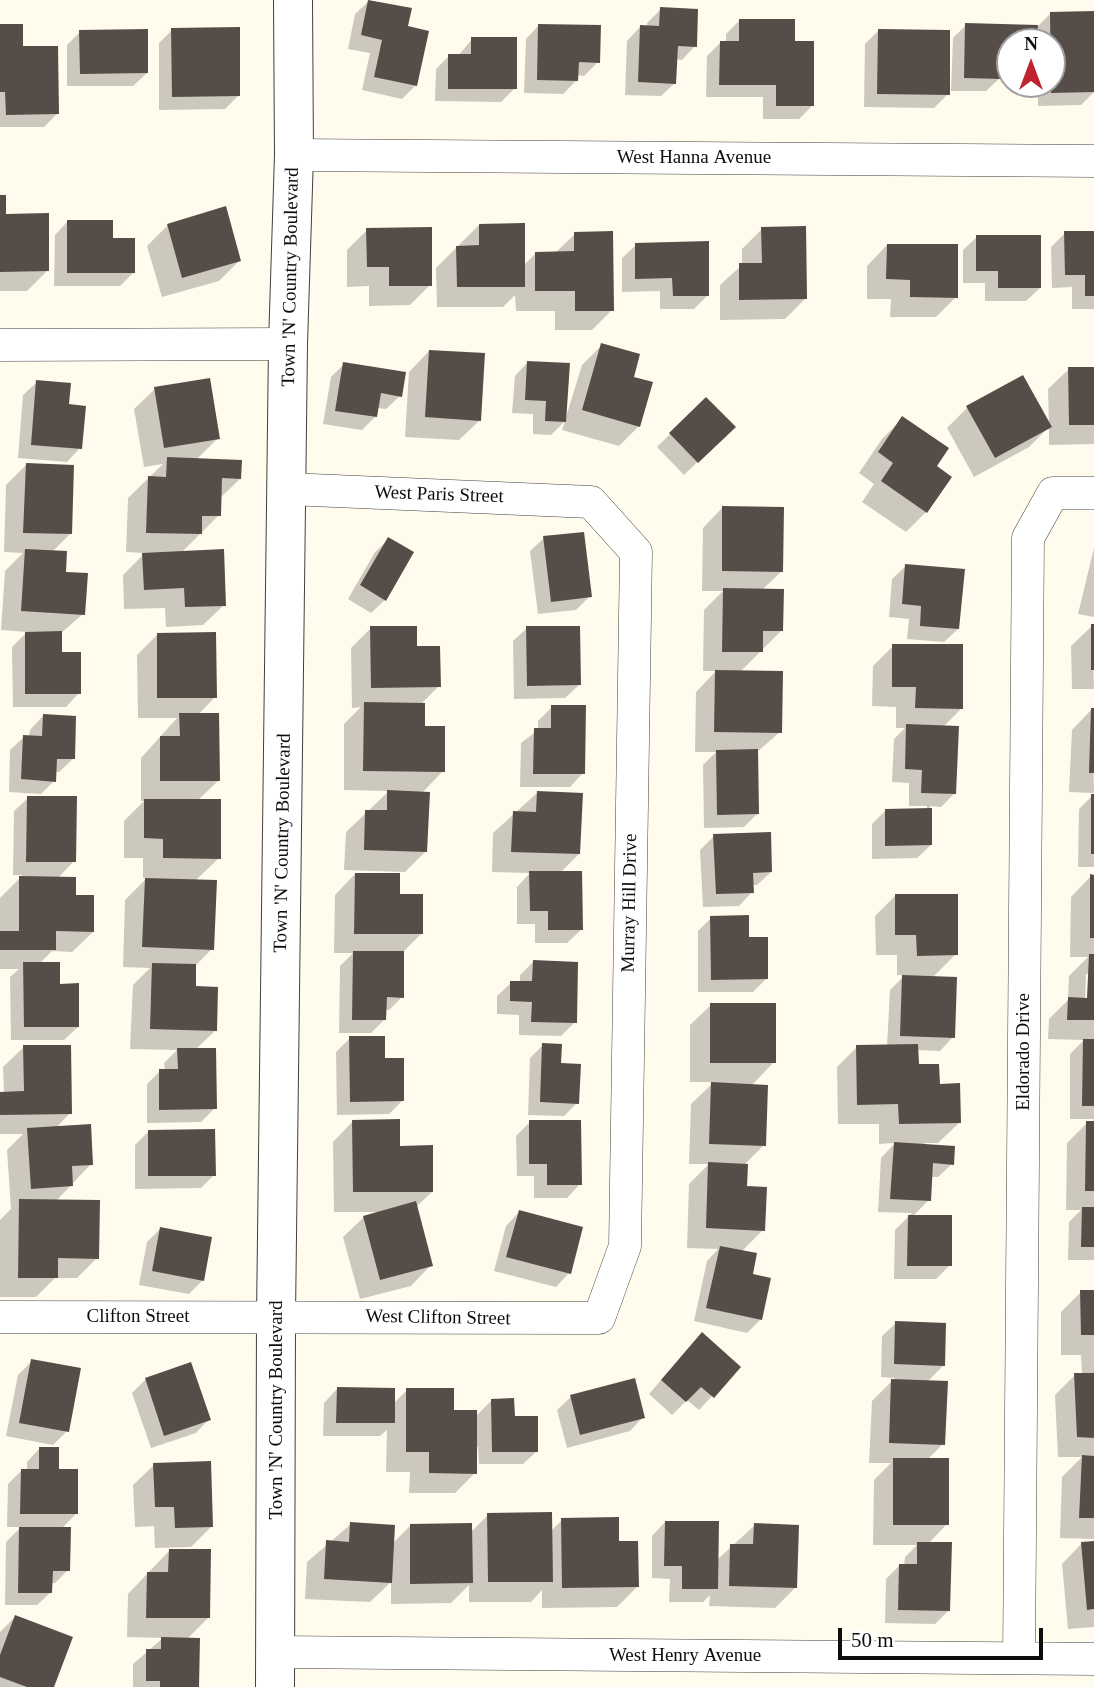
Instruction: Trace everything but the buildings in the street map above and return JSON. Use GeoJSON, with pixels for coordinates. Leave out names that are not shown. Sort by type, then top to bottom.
{"type":"FeatureCollection","features":[{"type":"Feature","properties":{"kind":"street","name":"Town 'N' Country Boulevard"},"geometry":{"type":"LineString","coordinates":[[276,1670],[276,1317],[288,344],[294,155],[293,0]]}},
{"type":"Feature","properties":{"kind":"street","name":"West Hanna Avenue"},"geometry":{"type":"LineString","coordinates":[[294,155],[1094,161]]}},
{"type":"Feature","properties":{"kind":"street"},"geometry":{"type":"LineString","coordinates":[[0,345],[288,344]]}},
{"type":"Feature","properties":{"kind":"street","name":"West Paris Street"},"geometry":{"type":"LineString","coordinates":[[288,489],[591,502]]}},
{"type":"Feature","properties":{"kind":"street","name":"Eldorado Drive"},"geometry":{"type":"LineString","coordinates":[[1019,1658],[1028,538],[1053,493],[1094,493]]}},
{"type":"Feature","properties":{"kind":"street","name":"Murray Hill Drive"},"geometry":{"type":"LineString","coordinates":[[591,502],[636,552],[625,1246],[599,1318]]}},
{"type":"Feature","properties":{"kind":"street","name":"Clifton Street"},"geometry":{"type":"LineString","coordinates":[[0,1317],[276,1317]]}},
{"type":"Feature","properties":{"kind":"street","name":"West Clifton Street"},"geometry":{"type":"LineString","coordinates":[[276,1317],[599,1318]]}},
{"type":"Feature","properties":{"kind":"street","name":"West Henry Avenue"},"geometry":{"type":"LineString","coordinates":[[276,1670],[1094,1659]]}}]}
